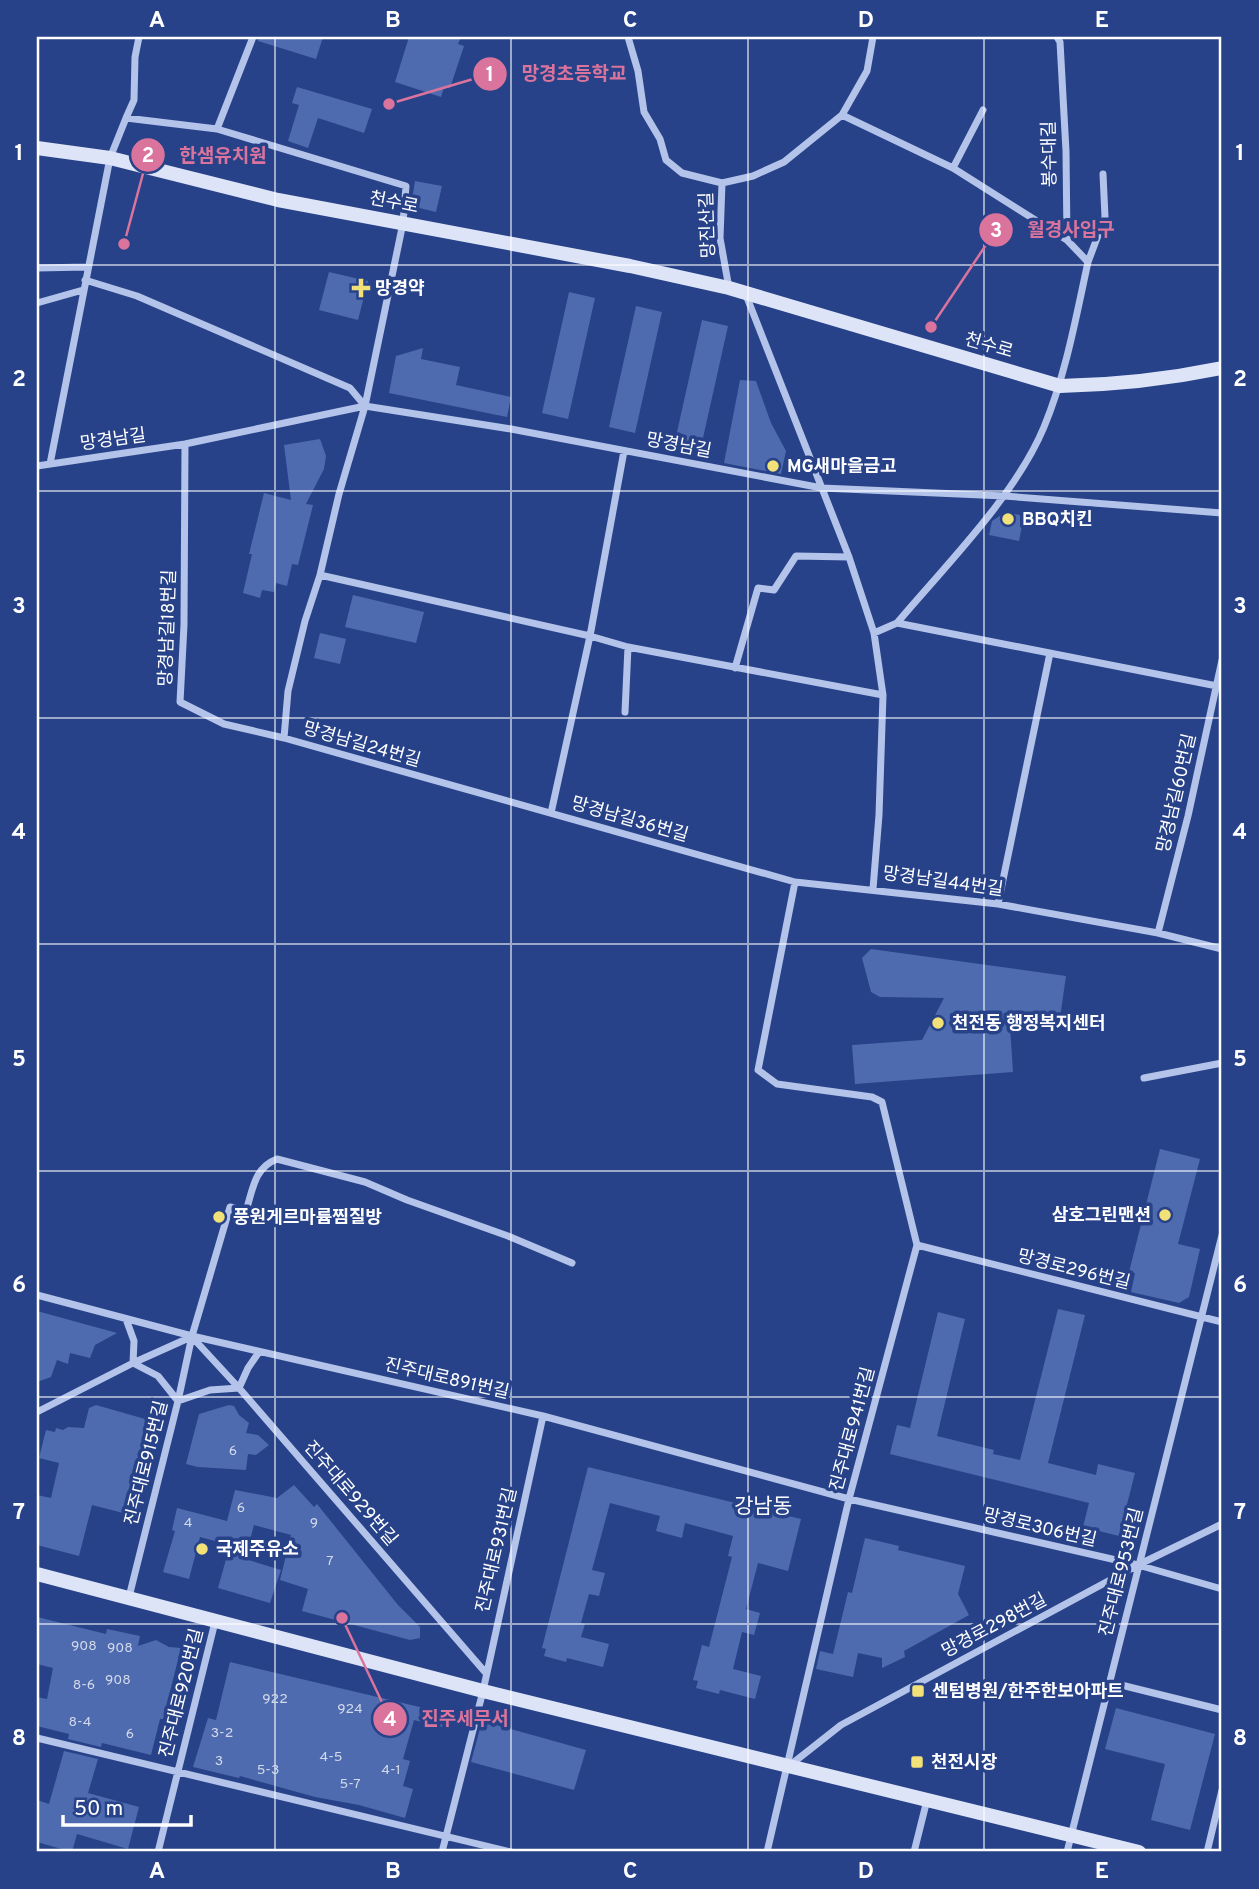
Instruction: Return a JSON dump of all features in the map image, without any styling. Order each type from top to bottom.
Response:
[{"type":"street","name":"망경남길","points":[[139,37],[135,57],[134,100],[110,158],[50,464],[185,444],[365,406],[498,427],[822,488],[1004,496],[1222,513]]},
{"type":"street","points":[[217,130],[253,37]]},
{"type":"street","name":"망진산길","points":[[628,37],[638,71],[643,112],[660,139],[667,160],[682,173],[722,183],[720,238],[729,288]]},
{"type":"street","points":[[722,183],[753,176],[784,162],[842,114],[867,71],[873,37]]},
{"type":"street","name":"봉수대길","points":[[1057,37],[1060,42],[1066,151],[1067,240]]},
{"type":"street","points":[[953,168],[983,110]]},
{"type":"street","points":[[842,114],[953,168],[1067,240],[1088,262]]},
{"type":"street","points":[[126,118],[217,130],[406,186],[403,223],[365,406]]},
{"type":"street","name":"천수로","points":[[37,148],[110,158],[278,200],[630,266],[729,288],[1060,386],[1171,379],[1222,368]]},
{"type":"street","points":[[874,633],[897,623],[1004,496],[1043,430],[1060,386],[1088,262],[1105,217],[1103,174]]},
{"type":"street","points":[[37,268],[87,267]]},
{"type":"street","points":[[85,280],[137,296],[350,388],[365,406]]},
{"type":"street","points":[[37,303],[83,290]]},
{"type":"street","points":[[746,293],[822,488]]},
{"type":"street","name":"망경남길24번길","points":[[365,406],[339,494],[320,576],[305,621],[288,691],[284,738],[551,813]]},
{"type":"street","name":"망경남길18번길","points":[[185,444],[184,625],[180,702],[223,724],[284,738]]},
{"type":"street","name":"망경남길36번길","points":[[624,451],[590,636],[551,813],[795,882],[873,889]]},
{"type":"street","points":[[37,466],[50,464]]},
{"type":"street","name":"망경남길44번길","points":[[822,488],[849,557],[874,633],[883,695],[879,815],[873,889],[998,904],[1158,933],[1222,949]]},
{"type":"street","points":[[735,668],[758,588],[774,590],[796,556],[849,557]]},
{"type":"street","points":[[320,576],[590,636],[628,647],[883,695]]},
{"type":"street","points":[[897,623],[1217,686]]},
{"type":"street","points":[[625,712],[628,647]]},
{"type":"street","points":[[998,904],[1050,653]]},
{"type":"street","name":"망경남길60번길","points":[[1158,933],[1188,816],[1222,660]]},
{"type":"street","name":"진주대로941번길","points":[[767,1852],[849,1499],[917,1245],[882,1102],[872,1097],[777,1084],[758,1070],[795,882]]},
{"type":"street","points":[[1144,1078],[1222,1063]]},
{"type":"street","name":"진주대로915번길","points":[[128,1597],[192,1336],[230,1207],[246,1211],[256,1178],[265,1164],[277,1159],[365,1182],[572,1263]]},
{"type":"street","name":"진주대로953번길","points":[[1067,1852],[1222,1235]]},
{"type":"street","name":"망경로296번길","points":[[917,1245],[1222,1322]]},
{"type":"street","name":"진주대로891번길","points":[[37,1295],[192,1336],[543,1416],[849,1499]]},
{"type":"street","points":[[126,1319],[134,1340],[133,1363]]},
{"type":"street","points":[[37,1412],[192,1336]]},
{"type":"street","name":"진주대로929번길","points":[[192,1336],[485,1672]]},
{"type":"street","points":[[133,1363],[158,1376],[178,1401],[210,1390],[239,1388],[248,1367],[259,1352]]},
{"type":"street","name":"진주대로931번길","points":[[442,1852],[483,1691],[543,1416]]},
{"type":"street","name":"망경로306번길","points":[[849,1499],[1138,1565],[1222,1589]]},
{"type":"street","name":"망경로298번길","points":[[789,1766],[841,1725],[1138,1565],[1222,1524]]},
{"type":"street","points":[[37,1574],[483,1691],[1139,1852]]},
{"type":"street","name":"진주대로920번길","points":[[158,1852],[215,1622]]},
{"type":"street","points":[[1109,1682],[1222,1710]]},
{"type":"street","name":"진주대로920번길","points":[[37,1738],[510,1852]]},
{"type":"street","points":[[1207,1852],[1222,1790]]},
{"type":"street","points":[[914,1852],[927,1800]]},
{"type":"building","points":[[259,37],[323,37],[316,59],[258,41]]},
{"type":"building","points":[[409,37],[461,37],[458,44],[464,46],[450,88],[444,87],[441,97],[395,82]]},
{"type":"building","points":[[297,87],[372,109],[364,133],[318,118],[308,148],[288,141],[299,105],[292,103]]},
{"type":"building","points":[[415,181],[442,186],[436,212],[411,206]]},
{"type":"building","points":[[329,272],[368,281],[358,320],[319,310]]},
{"type":"building","points":[[569,292],[595,298],[568,419],[542,413]]},
{"type":"building","points":[[636,306],[662,312],[635,433],[609,427]]},
{"type":"building","points":[[702,320],[728,326],[701,447],[675,441]]},
{"type":"building","points":[[423,348],[421,359],[460,367],[456,385],[511,397],[507,417],[389,393],[396,356]]},
{"type":"building","points":[[740,380],[756,381],[771,423],[786,451],[781,474],[724,463]]},
{"type":"building","points":[[320,439],[326,456],[324,469],[306,504],[313,505],[298,565],[292,564],[287,586],[276,583],[274,592],[262,590],[260,598],[243,593],[252,554],[249,554],[264,493],[291,500],[284,445]]},
{"type":"building","points":[[1006,512],[1024,516],[1019,541],[989,535],[992,521]]},
{"type":"building","points":[[353,595],[424,612],[416,643],[345,627]]},
{"type":"building","points":[[320,633],[346,639],[340,664],[314,658]]},
{"type":"building","points":[[871,949],[1066,976],[1060,1018],[1009,1011],[1013,1072],[855,1084],[852,1045],[922,1040],[944,998],[880,997],[871,992],[862,958]]},
{"type":"building","name":"삼호그린맨션","points":[[1160,1149],[1200,1159],[1178,1244],[1200,1249],[1189,1297],[1179,1303],[1131,1292],[1135,1273],[1129,1272]]},
{"type":"building","points":[[1058,1309],[1085,1315],[1048,1463],[1096,1475],[1098,1464],[1135,1473],[1119,1536],[1083,1527],[1089,1503],[890,1454],[897,1425],[910,1428],[938,1312],[965,1319],[937,1436],[994,1450],[993,1454],[1020,1460]]},
{"type":"building","points":[[37,1311],[117,1333],[95,1345],[90,1358],[70,1353],[68,1364],[57,1360],[51,1377],[37,1382]]},
{"type":"building","points":[[96,1405],[152,1421],[127,1514],[92,1505],[79,1556],[37,1545],[37,1495],[51,1498],[59,1463],[39,1458],[46,1430],[55,1432],[56,1428],[84,1428],[89,1408]]},
{"type":"building","points":[[234,1406],[239,1415],[249,1423],[246,1433],[258,1435],[269,1445],[256,1455],[248,1454],[246,1470],[186,1464],[199,1414]]},
{"type":"building","points":[[588,1467],[801,1519],[788,1571],[758,1563],[746,1609],[760,1613],[754,1635],[742,1632],[733,1669],[761,1676],[755,1699],[720,1690],[719,1694],[696,1688],[698,1681],[693,1680],[702,1645],[709,1647],[732,1557],[728,1556],[733,1536],[685,1523],[682,1538],[656,1531],[660,1516],[610,1503],[592,1570],[605,1573],[599,1596],[589,1594],[581,1623],[585,1624],[581,1637],[609,1644],[603,1667],[567,1658],[566,1662],[544,1656],[546,1649],[542,1648]]},
{"type":"building","points":[[294,1485],[314,1507],[317,1504],[398,1605],[420,1627],[420,1638],[410,1640],[302,1611],[308,1589],[280,1580],[291,1535],[254,1525],[245,1559],[281,1570],[270,1603],[218,1588],[230,1545],[200,1537],[189,1579],[163,1572],[175,1531],[172,1530],[177,1508],[227,1521],[235,1490],[277,1498]]},
{"type":"building","points":[[865,1538],[899,1546],[898,1550],[965,1566],[958,1594],[969,1615],[904,1651],[905,1657],[882,1668],[882,1658],[858,1653],[853,1677],[816,1669],[820,1651],[833,1654]]},
{"type":"building","points":[[37,1617],[106,1634],[107,1629],[140,1636],[138,1646],[156,1640],[169,1647],[181,1648],[151,1755],[102,1743],[101,1747],[68,1739],[69,1734],[37,1726],[37,1697],[47,1699],[53,1668],[37,1664]]},
{"type":"building","points":[[230,1662],[445,1713],[442,1727],[414,1720],[403,1759],[410,1761],[403,1786],[413,1789],[405,1818],[240,1776],[239,1778],[193,1767],[208,1718],[216,1720]]},
{"type":"building","points":[[1116,1708],[1215,1734],[1190,1830],[1151,1820],[1165,1764],[1105,1749]]},
{"type":"building","points":[[482,1721],[586,1750],[574,1790],[471,1762]]},
{"type":"building","points":[[64,1751],[98,1759],[88,1793],[139,1807],[128,1849],[77,1834],[72,1852],[37,1842],[37,1800],[49,1804]]},
{"type":"place","name":"망경초등학교","points":[[389,104]]},
{"type":"place","name":"한샘유치원","points":[[124,244]]},
{"type":"place","name":"망경약","points":[[361,288]]},
{"type":"place","name":"월경사입구","points":[[931,327]]},
{"type":"place","name":"MG새마을금고","points":[[773,466]]},
{"type":"place","name":"BBQ치킨","points":[[1008,519]]},
{"type":"place","name":"천전동 행정복지센터","points":[[938,1023]]},
{"type":"place","name":"삼호그린맨션","points":[[1165,1215]]},
{"type":"place","name":"풍원게르마륨찜질방","points":[[219,1217]]},
{"type":"place","name":"국제주유소","points":[[202,1549]]},
{"type":"place","name":"진주세무서","points":[[342,1618]]},
{"type":"place","name":"센텀병원/한주한보아파트","points":[[918,1691]]},
{"type":"place","name":"천전시장","points":[[917,1762]]},
{"type":"district","name":"강남동","points":[[763,1506]]}]
